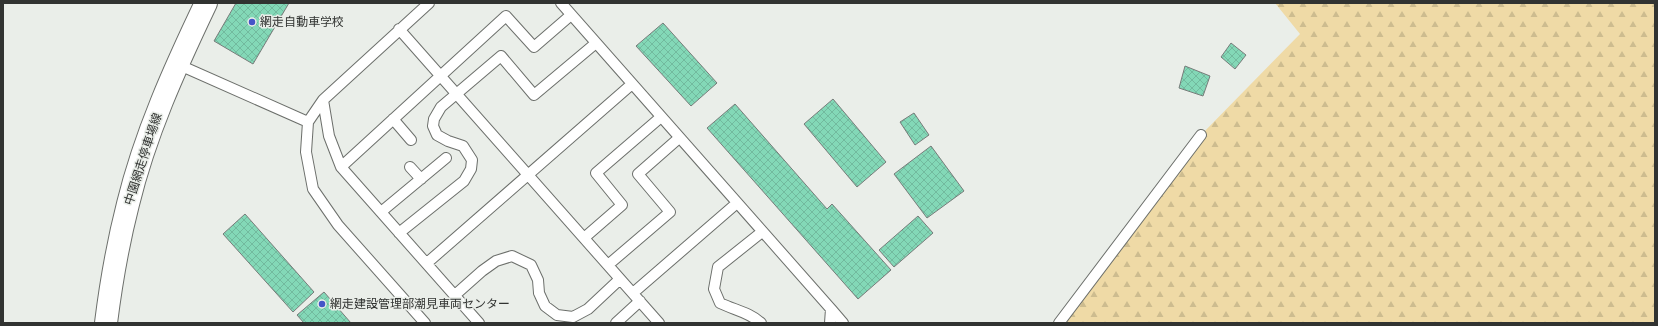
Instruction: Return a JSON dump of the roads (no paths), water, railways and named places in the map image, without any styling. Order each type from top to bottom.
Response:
[{"type":"main road","name":"中園網走停車場線","points":[[106,323],[117,251],[128,202],[148,138],[177,64],[206,3]]},
{"type":"lane","points":[[425,323],[338,225],[313,189],[306,152],[308,122],[323,100],[429,3]]},
{"type":"lane","points":[[561,3],[843,323]]},
{"type":"lane","points":[[341,167],[506,16],[534,47],[571,15]]},
{"type":"lane","points":[[399,29],[659,323]]},
{"type":"lane","points":[[400,232],[464,181],[471,169],[472,160],[463,146],[448,142],[436,135],[433,126],[434,119],[441,107],[501,56],[534,95],[596,43]]},
{"type":"lane","points":[[177,64],[308,122]]},
{"type":"lane","points":[[427,263],[632,84]]},
{"type":"lane","points":[[323,100],[329,136],[341,167],[479,323]]},
{"type":"lane","points":[[584,238],[622,205],[596,173],[661,117]]},
{"type":"lane","points":[[393,119],[411,140]]},
{"type":"lane","points":[[1059,323],[1201,135]]},
{"type":"lane","points":[[608,265],[670,212],[638,174],[679,138]]},
{"type":"lane","points":[[381,212],[446,158]]},
{"type":"lane","points":[[410,167],[421,179]]},
{"type":"lane","points":[[633,293],[736,203]]},
{"type":"lane","points":[[761,323],[752,315],[735,310],[720,303],[714,289],[718,267],[762,232]]},
{"type":"lane","points":[[455,295],[482,271],[496,261],[512,256],[532,265],[545,306],[557,315],[573,317],[588,309],[620,279]]},
{"type":"lane","points":[[616,323],[640,301]]},
{"type":"lane","points":[[830,323],[831,308]]},
{"type":"place","name":"網走自動車学校","points":[[252,22]]},
{"type":"place","name":"網走建設管理部潮見車両センター","points":[[322,304]]}]
